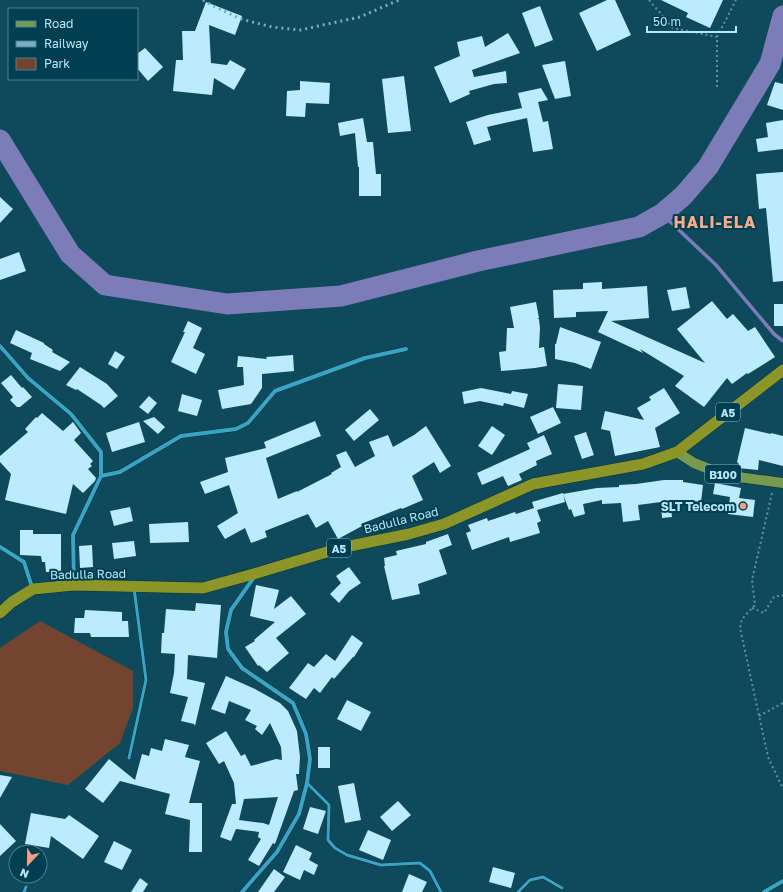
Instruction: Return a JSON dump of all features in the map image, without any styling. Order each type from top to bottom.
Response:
[{"type":"highway","name":"Badulla Road","points":[[0,613],[12,602],[33,589],[74,585],[203,588],[340,548],[409,534],[444,524],[532,484],[643,464],[676,452],[782,371]]},
{"type":"main road","name":"B100","points":[[676,452],[694,463],[724,475],[779,482]]},
{"type":"street","points":[[0,346],[28,378],[71,414],[101,452],[101,476],[73,535],[74,585]]},
{"type":"street","points":[[101,476],[120,472],[181,436],[236,429],[248,423],[275,391],[366,358],[406,349]]},
{"type":"street","points":[[0,547],[24,562],[33,589]]},
{"type":"street","points":[[242,892],[277,852],[299,814],[308,783],[310,759],[306,734],[293,703],[242,668],[228,649],[226,632],[231,610],[257,573]]},
{"type":"street","points":[[764,892],[783,881]]},
{"type":"lane","points":[[129,758],[146,680],[134,586]]},
{"type":"lane","points":[[308,783],[330,805],[328,840],[335,848],[347,855],[381,865],[420,863],[430,871],[440,892]]},
{"type":"lane","points":[[518,892],[530,880],[543,877],[562,888]]},
{"type":"lane","points":[[24,892],[26,887]]},
{"type":"path","points":[[649,0],[673,28],[717,37]]},
{"type":"path","points":[[717,87],[717,37],[736,0]]},
{"type":"path","points":[[779,482],[752,580],[755,605],[742,619],[740,628],[768,757],[783,789]]},
{"type":"path","points":[[752,608],[764,613],[774,597],[783,595]]},
{"type":"path","points":[[759,716],[783,703]]},
{"type":"green space","points":[[40,621],[133,671],[133,708],[120,743],[68,785],[0,771],[0,648]]},
{"type":"building","points":[[607,0],[615,0],[631,35],[597,51],[579,13]]},
{"type":"building","points":[[661,0],[723,0],[710,28],[686,17],[688,13]]},
{"type":"building","points":[[206,2],[242,16],[235,35],[209,25],[211,63],[227,65],[230,60],[246,69],[234,90],[214,78],[212,95],[173,91],[176,60],[183,60],[182,31],[195,31]]},
{"type":"building","points":[[540,6],[553,40],[535,47],[522,13]]},
{"type":"building","points":[[508,33],[520,53],[472,70],[474,77],[506,71],[507,83],[494,84],[469,91],[470,94],[450,103],[434,67],[460,56],[457,42],[482,36],[485,47]]},
{"type":"building","points":[[145,48],[163,67],[148,81],[138,69],[138,53]]},
{"type":"building","points":[[565,61],[571,96],[555,99],[542,65]]},
{"type":"building","points":[[404,76],[411,131],[388,133],[382,79]]},
{"type":"building","points":[[300,81],[330,83],[329,104],[306,103],[305,117],[286,116],[287,91],[300,90]]},
{"type":"building","points":[[775,82],[783,84],[783,110],[767,105]]},
{"type":"building","points":[[541,88],[548,100],[538,102],[543,122],[548,121],[553,149],[533,152],[527,118],[487,127],[491,140],[474,145],[466,122],[488,115],[522,108],[518,93]]},
{"type":"building","points":[[363,118],[367,142],[373,142],[376,174],[381,174],[381,196],[359,196],[359,167],[355,133],[340,136],[338,123]]},
{"type":"building","points":[[783,120],[783,149],[758,152],[756,139],[768,137],[766,123]]},
{"type":"building","points":[[783,172],[783,281],[773,282],[766,208],[759,209],[756,174]]},
{"type":"building","points":[[0,197],[13,209],[0,223]]},
{"type":"building","points":[[19,252],[26,271],[0,280],[0,259]]},
{"type":"building","points":[[602,282],[602,289],[647,286],[649,318],[611,321],[705,363],[677,329],[712,301],[727,319],[733,314],[748,331],[755,327],[775,357],[748,374],[747,373],[732,384],[727,378],[704,407],[675,386],[684,376],[640,349],[643,353],[598,332],[608,311],[576,312],[576,317],[554,318],[553,290],[583,289],[583,283]]},
{"type":"building","points":[[686,287],[690,308],[672,311],[667,290]]},
{"type":"building","points":[[536,302],[539,318],[537,318],[539,319],[540,328],[539,348],[544,347],[547,366],[501,371],[499,352],[506,351],[507,328],[514,328],[510,307]]},
{"type":"building","points":[[774,304],[783,304],[783,326],[774,326]]},
{"type":"building","points":[[188,321],[202,328],[193,348],[205,354],[196,374],[171,362],[185,332],[183,332]]},
{"type":"building","points":[[560,327],[601,342],[591,369],[575,363],[555,359],[555,344]]},
{"type":"building","points":[[16,330],[44,343],[53,350],[52,352],[70,362],[60,371],[30,359],[32,353],[10,343]]},
{"type":"building","points":[[115,351],[125,357],[117,369],[108,364]]},
{"type":"building","points":[[293,355],[294,371],[262,374],[262,388],[251,404],[222,409],[218,390],[244,385],[243,367],[237,367],[238,356],[267,359],[266,357]]},
{"type":"building","points":[[80,367],[107,384],[118,396],[104,408],[77,389],[76,390],[66,385]]},
{"type":"building","points":[[11,375],[32,397],[20,407],[17,407],[10,400],[13,397],[1,383]]},
{"type":"building","points":[[558,384],[583,386],[581,410],[556,408]]},
{"type":"building","points":[[481,388],[511,394],[512,391],[528,394],[524,408],[504,403],[503,406],[480,401],[464,404],[462,392]]},
{"type":"building","points":[[664,388],[680,413],[655,428],[660,447],[615,456],[610,431],[601,429],[605,411],[644,420],[637,408],[651,400],[649,397]]},
{"type":"building","points":[[182,394],[202,400],[197,416],[178,411]]},
{"type":"building","points":[[149,396],[157,403],[148,414],[139,407]]},
{"type":"building","points":[[553,407],[561,423],[538,434],[530,417]]},
{"type":"building","points":[[370,409],[379,420],[354,441],[345,430]]},
{"type":"building","points":[[42,413],[63,431],[73,422],[81,433],[74,440],[93,461],[90,464],[92,466],[88,469],[96,478],[95,481],[83,493],[73,484],[66,514],[5,500],[11,474],[0,462],[0,456],[28,432],[25,429]]},
{"type":"building","points":[[154,417],[165,427],[158,434],[143,421]]},
{"type":"building","points":[[315,421],[321,436],[266,458],[278,499],[297,492],[332,474],[331,473],[341,467],[336,455],[346,451],[355,467],[375,456],[369,442],[388,435],[393,447],[426,426],[451,466],[440,473],[434,462],[412,476],[423,500],[361,524],[362,526],[338,539],[328,521],[316,528],[308,514],[265,531],[267,537],[251,543],[245,528],[225,539],[217,526],[238,513],[229,485],[205,494],[200,482],[228,472],[225,458],[266,448],[264,442]]},
{"type":"building","points":[[139,422],[145,442],[112,452],[106,433]]},
{"type":"building","points":[[492,426],[505,435],[492,455],[478,446]]},
{"type":"building","points":[[745,428],[783,436],[783,466],[759,460],[758,470],[738,468],[739,464],[737,462]]},
{"type":"building","points":[[586,432],[594,455],[582,459],[574,436]]},
{"type":"building","points":[[544,435],[552,454],[536,461],[537,465],[519,474],[522,480],[508,486],[503,476],[482,485],[477,473],[530,449],[527,443]]},
{"type":"building","points":[[664,480],[683,480],[683,482],[703,485],[701,502],[670,500],[672,517],[662,518],[661,502],[638,505],[640,520],[623,522],[621,503],[602,504],[602,500],[583,504],[585,514],[574,517],[571,509],[569,510],[563,494],[597,488],[619,487],[619,485]]},
{"type":"building","points":[[715,483],[741,488],[739,498],[755,500],[753,517],[728,514],[730,497],[713,494]]},
{"type":"building","points":[[563,493],[565,502],[537,510],[541,521],[537,523],[540,533],[510,542],[509,537],[472,550],[466,533],[471,531],[468,525],[487,518],[488,521],[515,512],[516,514],[534,508],[532,502]]},
{"type":"building","points":[[130,507],[133,521],[114,526],[110,511]]},
{"type":"building","points":[[188,522],[189,542],[150,543],[149,524]]},
{"type":"building","points":[[20,530],[33,530],[33,534],[61,534],[61,572],[46,572],[45,562],[42,562],[41,556],[20,555]]},
{"type":"building","points":[[448,534],[452,545],[439,550],[447,574],[418,584],[420,594],[392,600],[384,566],[384,558],[397,555],[396,551],[426,544],[426,542]]},
{"type":"building","points":[[134,541],[136,556],[114,559],[112,543]]},
{"type":"building","points":[[92,545],[93,567],[80,568],[79,546]]},
{"type":"building","points":[[349,567],[361,583],[349,591],[339,603],[330,594],[341,583],[336,576]]},
{"type":"building","points":[[256,585],[279,590],[274,609],[291,596],[306,614],[276,638],[289,653],[267,672],[259,665],[258,666],[245,647],[255,641],[254,640],[275,622],[250,616]]},
{"type":"building","points":[[196,603],[221,605],[217,658],[188,655],[187,679],[205,683],[195,726],[194,724],[181,721],[188,697],[170,693],[174,673],[175,654],[161,653],[162,633],[164,633],[166,609],[195,611]]},
{"type":"building","points":[[85,610],[122,612],[122,621],[128,621],[129,637],[91,637],[90,633],[74,633],[75,618],[84,618]]},
{"type":"building","points":[[352,635],[363,643],[354,657],[334,679],[332,677],[320,693],[314,688],[306,699],[289,688],[308,663],[314,667],[326,654],[335,661]]},
{"type":"building","points":[[226,676],[255,689],[280,703],[288,711],[297,731],[300,757],[299,774],[296,774],[298,790],[294,791],[275,844],[273,843],[259,866],[248,860],[261,839],[258,837],[259,832],[236,829],[231,841],[220,837],[232,804],[236,804],[234,783],[224,761],[219,764],[206,743],[226,731],[241,756],[245,754],[251,766],[276,759],[282,760],[281,747],[270,723],[262,735],[255,729],[257,726],[245,720],[251,710],[229,701],[225,714],[211,709]],"holes":[[[278,797],[269,825],[239,820],[244,799]]]},
{"type":"building","points":[[347,700],[371,712],[361,731],[337,719]]},
{"type":"building","points":[[165,739],[189,745],[185,757],[200,761],[189,803],[202,803],[202,852],[189,852],[190,820],[165,814],[170,794],[120,781],[103,803],[85,789],[109,759],[135,780],[142,754],[149,756],[151,748],[162,751]]},
{"type":"building","points":[[318,747],[330,747],[330,768],[318,768]]},
{"type":"building","points":[[0,775],[12,777],[0,798]]},
{"type":"building","points":[[354,783],[361,820],[345,823],[338,786]]},
{"type":"building","points":[[398,801],[411,815],[392,831],[380,817]]},
{"type":"building","points":[[310,807],[326,811],[318,834],[303,829]]},
{"type":"building","points":[[31,813],[65,819],[69,815],[99,836],[83,859],[51,836],[49,848],[48,844],[25,844]]},
{"type":"building","points":[[0,824],[16,841],[13,844],[8,844],[8,848],[0,856]]},
{"type":"building","points":[[368,830],[391,840],[383,860],[359,850]]},
{"type":"building","points":[[114,841],[132,850],[122,870],[104,862]]},
{"type":"building","points":[[296,845],[312,853],[309,860],[318,865],[314,875],[304,870],[300,880],[283,872]]},
{"type":"building","points":[[493,867],[515,873],[511,888],[489,882]]},
{"type":"building","points":[[274,869],[285,877],[274,892],[258,892]]},
{"type":"building","points":[[409,874],[427,882],[422,892],[402,892]]},
{"type":"building","points":[[140,878],[148,884],[143,892],[131,892]]},
{"type":"waterway","points":[[0,140],[70,254],[105,285],[227,304],[341,296],[478,261],[639,227],[662,214],[683,196],[708,167],[770,64],[783,16]]},
{"type":"waterway","points":[[662,214],[716,265],[774,334],[783,341]]},
{"type":"railway","points":[[203,0],[241,19],[272,27],[300,30],[360,17],[399,0]]},
{"type":"place","name":"SLT Telecom","points":[[743,506]]},
{"type":"district","name":"HALI-ELA","points":[[715,222]]}]
